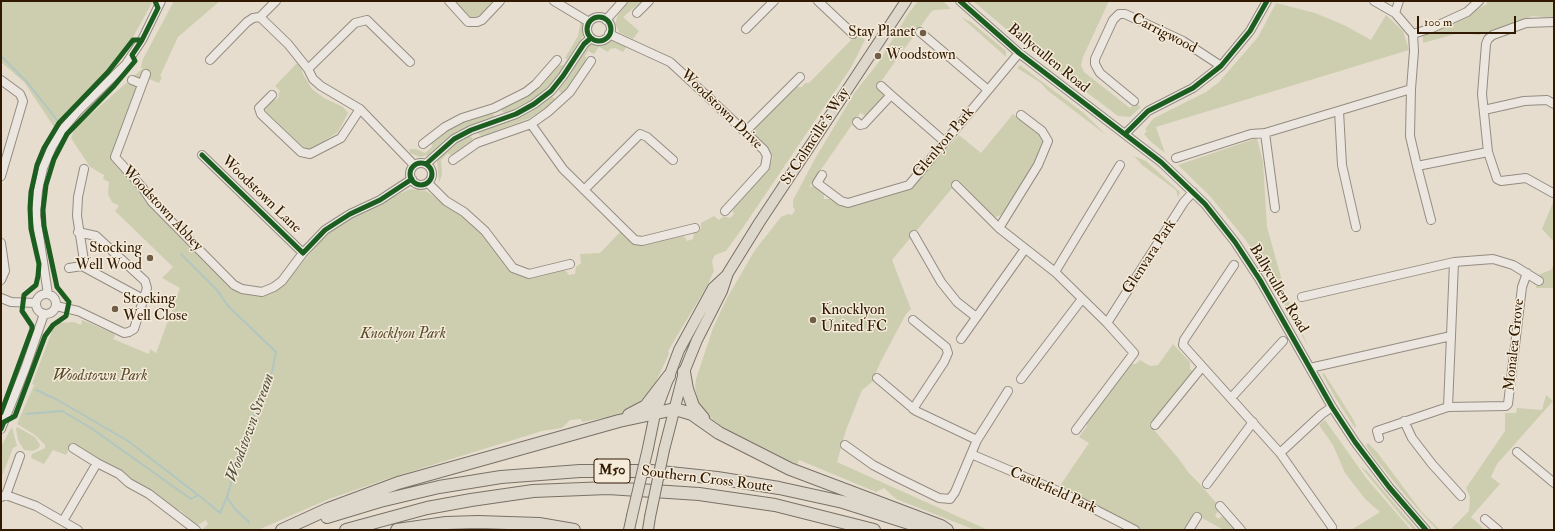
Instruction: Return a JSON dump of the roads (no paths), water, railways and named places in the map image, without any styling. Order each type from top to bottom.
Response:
[{"type":"highway","points":[[684,372],[687,389],[693,406],[708,424]]},
{"type":"highway","points":[[619,421],[646,406],[669,376]]},
{"type":"highway","points":[[282,530],[328,508],[398,483],[619,421],[675,409],[692,414],[719,433],[790,468],[934,523],[947,530]]},
{"type":"highway","name":"Southern Cross Route","points":[[292,530],[324,518],[380,501],[439,487],[501,477],[580,471],[651,471],[717,478],[779,488],[843,502],[931,530]]},
{"type":"highway","name":"Southern Cross Route","points":[[346,530],[427,508],[471,500],[533,491],[608,488],[699,494],[775,505],[874,530]]},
{"type":"highway","points":[[397,530],[446,522],[478,522],[532,523],[574,530]]},
{"type":"main road","name":"St Colmcille's Way","points":[[648,530],[664,450],[684,372],[722,291],[728,274],[759,223],[906,1]]},
{"type":"main road","name":"St Colmcille's Way","points":[[629,530],[655,414],[679,350],[713,288],[728,274]]},
{"type":"street","points":[[48,294],[36,216],[38,190],[43,168],[52,147],[63,129],[77,112],[126,64],[142,40],[161,1]]},
{"type":"street","points":[[210,60],[246,22],[253,18],[260,17],[276,1]]},
{"type":"street","points":[[449,1],[468,22],[477,22],[482,20],[500,1]]},
{"type":"street","points":[[554,1],[589,22]]},
{"type":"street","points":[[606,20],[623,1]]},
{"type":"street","points":[[637,12],[649,1]]},
{"type":"street","points":[[746,29],[774,1]]},
{"type":"street","points":[[818,1],[853,34]]},
{"type":"street","name":"Ballycullen Road","points":[[960,1],[1019,53],[1164,164],[1216,217],[1247,259],[1332,407],[1372,467],[1426,530]]},
{"type":"street","points":[[1125,134],[1148,111],[1193,88],[1221,66],[1250,31],[1267,1]]},
{"type":"street","points":[[1374,1],[1395,13],[1413,34],[1414,51],[1411,89],[1410,136],[1431,220]]},
{"type":"street","points":[[1395,13],[1399,1]]},
{"type":"street","points":[[1413,34],[1432,28],[1468,12],[1479,1]]},
{"type":"street","name":"Carrigwood","points":[[1134,101],[1100,73],[1095,64],[1096,58],[1113,20],[1119,14],[1126,14],[1183,41],[1221,66]]},
{"type":"street","points":[[260,17],[288,44],[308,69],[313,79],[321,86],[360,109],[414,165]]},
{"type":"street","points":[[595,18],[606,20],[610,26],[609,34],[601,40],[591,38],[587,29],[589,22],[595,18]]},
{"type":"street","points":[[308,69],[355,23],[367,20],[410,62]]},
{"type":"street","points":[[1553,193],[1526,178],[1501,181],[1497,179],[1488,152],[1482,94],[1486,44],[1488,39],[1493,35],[1526,23],[1554,22]]},
{"type":"street","points":[[920,32],[988,90]]},
{"type":"street","name":"Woodstown Drive","points":[[609,34],[670,62],[764,150],[767,161],[762,171],[725,211]]},
{"type":"street","points":[[426,164],[454,139],[471,130],[500,121],[534,104],[551,91],[564,76],[584,44],[591,38]]},
{"type":"street","name":"Glenlyon Park","points":[[822,175],[817,183],[831,194],[848,203],[858,202],[909,185],[1019,53]]},
{"type":"street","points":[[424,144],[445,127],[456,121],[511,101],[536,84],[557,60]]},
{"type":"street","points":[[453,160],[477,143],[531,124],[562,101],[591,61]]},
{"type":"street","name":"Woodstown Abbey","points":[[146,74],[115,156],[142,187],[152,202],[234,285],[251,292],[262,292],[274,287],[282,281],[303,253]]},
{"type":"street","points":[[745,132],[800,77]]},
{"type":"street","points":[[1,80],[20,94],[23,101],[4,149],[1,176]]},
{"type":"street","points":[[132,80],[142,84]]},
{"type":"street","points":[[881,86],[944,142]]},
{"type":"street","points":[[1176,158],[1251,134],[1265,133],[1411,89]]},
{"type":"street","points":[[551,91],[562,101]]},
{"type":"street","points":[[272,95],[259,108],[261,114],[301,152],[310,154],[341,138],[360,109]]},
{"type":"street","points":[[857,122],[860,125],[864,124],[891,95]]},
{"type":"street","points":[[1484,110],[1524,101],[1547,100],[1554,104]]},
{"type":"street","points":[[494,108],[500,121]]},
{"type":"street","points":[[1339,111],[1342,165],[1356,228]]},
{"type":"street","points":[[999,228],[1038,165],[1048,141],[1042,130],[1021,115]]},
{"type":"street","points":[[531,124],[563,169],[634,240],[642,241],[691,229]]},
{"type":"street","points":[[471,130],[477,143]]},
{"type":"street","points":[[1265,133],[1275,208]]},
{"type":"street","points":[[584,190],[640,134],[646,137],[673,160]]},
{"type":"street","points":[[1417,166],[1488,152]]},
{"type":"street","name":"Woodstown Lane","points":[[202,155],[303,253]]},
{"type":"street","points":[[420,163],[426,164],[432,173],[428,183],[421,185],[412,179],[411,170],[414,165],[420,163]]},
{"type":"street","points":[[1056,272],[1120,165]]},
{"type":"street","points":[[84,169],[78,197],[78,232],[85,267]]},
{"type":"street","points":[[303,253],[325,230],[350,214],[380,200],[412,179]]},
{"type":"street","points":[[428,183],[446,201],[464,212],[485,231],[513,268],[529,274],[570,264]]},
{"type":"street","points":[[956,185],[999,228],[1056,272],[1107,323],[1134,353],[1076,430]]},
{"type":"street","name":"Glenvara Park","points":[[1107,323],[1184,202],[1193,192]]},
{"type":"street","points":[[56,306],[83,313],[124,333],[134,329],[147,288],[145,281],[96,236],[78,232]]},
{"type":"street","points":[[914,235],[929,263],[953,297],[976,317]]},
{"type":"street","points":[[1,243],[5,261],[5,271],[1,280]]},
{"type":"street","points":[[961,339],[1025,249]]},
{"type":"street","name":"Monalea Grove","points":[[1302,297],[1454,262],[1493,259],[1513,264],[1540,281]]},
{"type":"street","points":[[1448,407],[1454,262]]},
{"type":"street","points":[[1234,265],[1184,340],[1183,345],[1280,454],[1332,527]]},
{"type":"street","points":[[69,268],[85,267],[143,299]]},
{"type":"street","name":"Monalea Grove","points":[[1379,438],[1376,431],[1448,407],[1506,406],[1508,404],[1522,288],[1527,273]]},
{"type":"street","points":[[36,303],[40,296],[48,294],[54,297],[56,306],[53,311],[44,314]]},
{"type":"street","points":[[1,298],[12,302],[36,303]]},
{"type":"street","points":[[1021,379],[1082,299]]},
{"type":"street","points":[[36,303],[39,311],[44,314]]},
{"type":"street","points":[[1,429],[23,376],[44,314]]},
{"type":"street","points":[[913,409],[944,362],[948,353],[946,347],[914,320]]},
{"type":"street","points":[[1310,368],[1451,336]]},
{"type":"street","points":[[1231,398],[1283,340]]},
{"type":"street","points":[[1155,425],[1202,367]]},
{"type":"street","points":[[877,378],[913,409],[977,440]]},
{"type":"street","points":[[845,445],[880,469],[939,498],[950,498],[955,492],[977,440],[1008,391]]},
{"type":"street","points":[[1280,454],[1322,414],[1332,407]]},
{"type":"street","points":[[1404,421],[1416,443],[1432,464],[1461,496]]},
{"type":"street","points":[[1207,484],[1253,422]]},
{"type":"street","points":[[73,448],[120,474],[129,483],[149,494],[196,530]]},
{"type":"street","points":[[1517,452],[1554,483]]},
{"type":"street","name":"Castlefield Park","points":[[971,454],[1065,494],[1135,530]]},
{"type":"street","points":[[20,456],[4,496],[36,506],[78,530]]},
{"type":"street","points":[[63,521],[98,463]]},
{"type":"street","points":[[1220,506],[1241,530]]},
{"type":"street","points":[[1190,530],[1197,516]]},
{"type":"street","points":[[1485,519],[1498,530]]},
{"type":"waterway","points":[[1,56],[27,82],[57,120]]},
{"type":"waterway","name":"Woodstown Stream","points":[[181,254],[217,290],[228,306],[276,352],[269,386],[247,430],[227,497],[235,509],[249,522]]},
{"type":"waterway","points":[[36,390],[56,399],[128,441],[206,501]]},
{"type":"waterway","points":[[26,414],[62,411],[91,428],[191,499],[198,495]]},
{"type":"waterway","name":"Woodstown Stream","points":[[208,503],[220,513],[227,497]]},
{"type":"place","name":"Stay Planet","points":[[923,33]]},
{"type":"place","name":"Woodstown","points":[[878,56]]},
{"type":"place","name":"Stocking Well Wood","points":[[150,258]]},
{"type":"place","name":"Stocking Well Close","points":[[115,309]]},
{"type":"place","name":"Knocklyon United FC","points":[[813,320]]},
{"type":"park label","name":"Knocklyon Park","points":[[403,335]]},
{"type":"park label","name":"Woodstown Park","points":[[100,377]]}]
